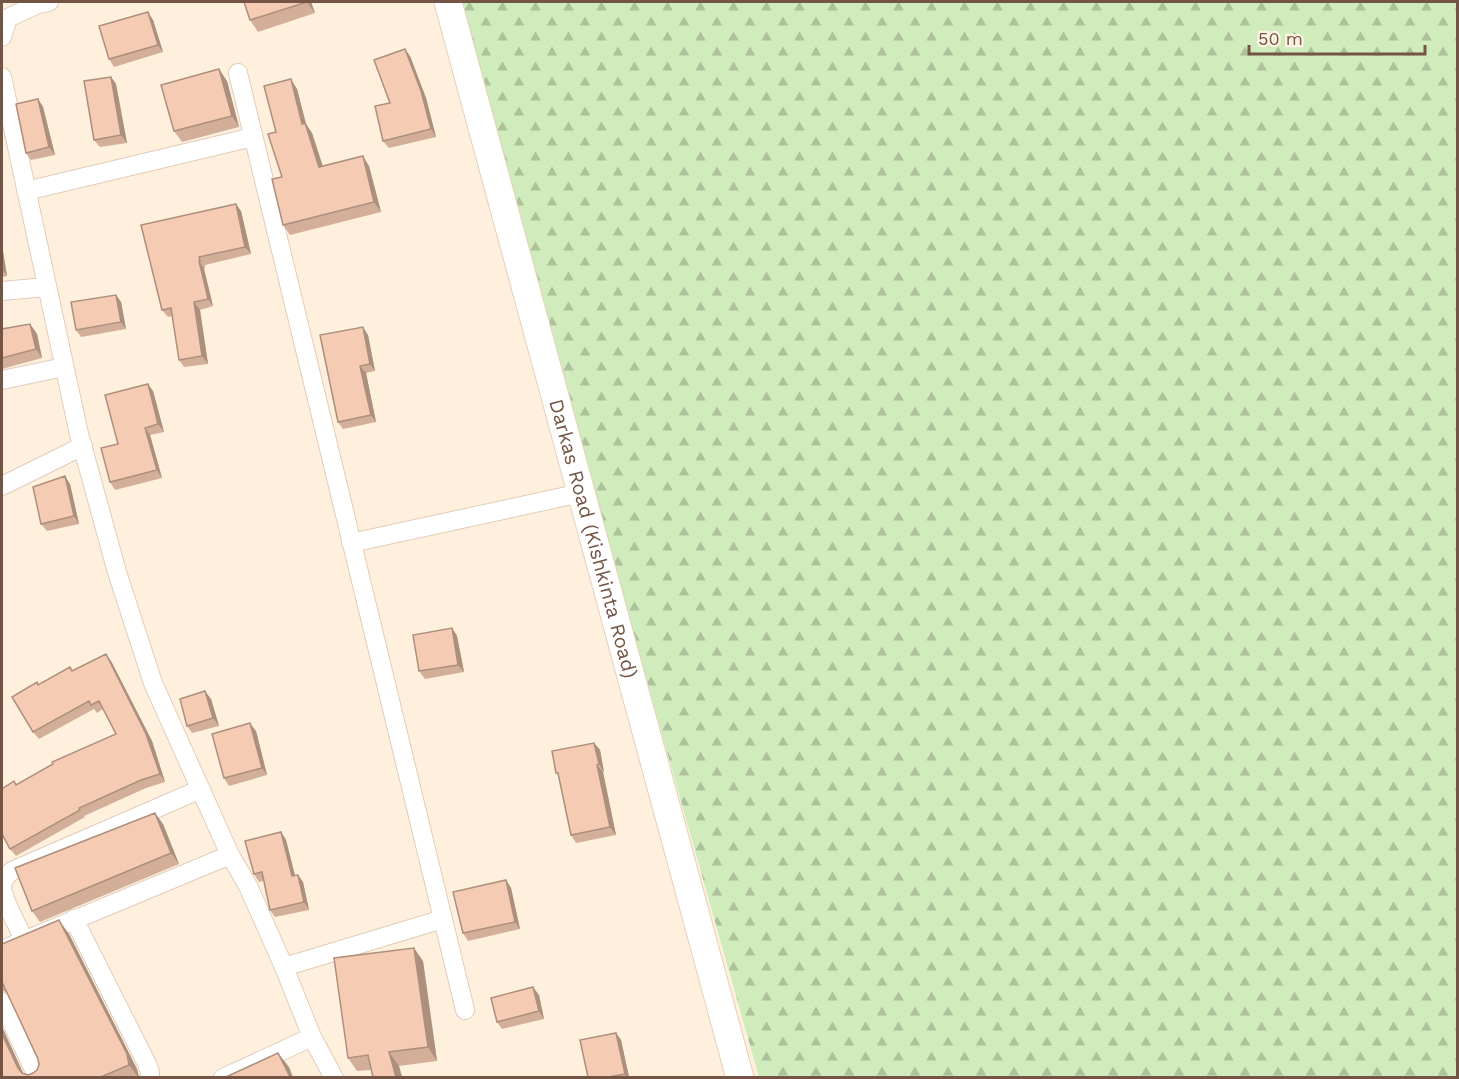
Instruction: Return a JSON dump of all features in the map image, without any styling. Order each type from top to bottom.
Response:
[{"type":"main road","name":"Darkas Road (Kishkinta Road)","points":[[448,2],[740,1077]]},
{"type":"street","points":[[2,37],[5,16],[49,2]]},
{"type":"street","points":[[238,74],[465,1010]]},
{"type":"street","points":[[2,77],[82,446],[117,573],[153,683],[230,855],[248,886],[285,967],[312,1037],[334,1077]]},
{"type":"street","points":[[26,191],[253,137]]},
{"type":"street","points":[[2,291],[46,287]]},
{"type":"street","points":[[2,380],[64,367]]},
{"type":"street","points":[[2,486],[82,446]]},
{"type":"street","points":[[351,543],[581,493]]},
{"type":"street","points":[[24,940],[5,898],[2,886],[5,876],[201,789]]},
{"type":"street","points":[[2,950],[230,855]]},
{"type":"street","points":[[74,919],[147,1064],[150,1077]]},
{"type":"street","points":[[285,967],[443,919]]},
{"type":"street","points":[[2,1002],[38,1077]]},
{"type":"street","points":[[223,1077],[312,1037]]},
{"type":"green space","points":[[455,2],[1457,2],[1457,1077],[759,1077]]},
{"type":"building","points":[[244,2],[307,2],[250,20]]},
{"type":"building","points":[[148,12],[158,45],[109,59],[99,26]]},
{"type":"building","points":[[405,49],[421,91],[431,129],[383,141],[375,106],[390,103],[374,60]]},
{"type":"building","points":[[219,69],[232,116],[174,131],[161,85]]},
{"type":"building","points":[[111,77],[121,135],[94,140],[84,81]]},
{"type":"building","points":[[291,79],[302,124],[305,123],[319,167],[363,156],[374,202],[283,225],[272,179],[282,177],[268,134],[276,132],[264,86]]},
{"type":"building","points":[[38,99],[49,147],[26,153],[16,104]]},
{"type":"building","points":[[236,204],[245,247],[199,257],[208,299],[194,302],[202,356],[179,360],[171,308],[162,310],[141,225]]},
{"type":"building","points":[[116,295],[121,322],[76,330],[71,302]]},
{"type":"building","points":[[30,324],[36,349],[2,358],[2,329]]},
{"type":"building","points":[[363,327],[370,364],[360,366],[371,415],[338,422],[320,335]]},
{"type":"building","points":[[148,384],[158,424],[145,428],[157,470],[110,482],[101,448],[118,444],[105,395]]},
{"type":"building","points":[[65,476],[74,516],[41,524],[33,487]]},
{"type":"building","points":[[452,628],[458,665],[419,671],[413,635]]},
{"type":"building","points":[[106,654],[146,734],[160,774],[141,780],[79,808],[80,810],[10,849],[2,834],[2,789],[14,781],[16,785],[53,764],[52,762],[116,734],[99,701],[91,705],[89,701],[33,732],[12,697],[37,682],[38,685],[70,667],[72,671]]},
{"type":"building","points":[[205,691],[213,718],[187,726],[180,699]]},
{"type":"building","points":[[250,723],[262,768],[224,778],[212,734]]},
{"type":"building","points":[[594,743],[610,827],[571,835],[552,751]]},
{"type":"building","points":[[155,813],[171,853],[32,911],[15,868]]},
{"type":"building","points":[[281,832],[292,876],[298,875],[304,902],[270,910],[262,872],[254,874],[245,841]]},
{"type":"building","points":[[506,880],[515,922],[463,933],[453,892]]},
{"type":"building","points":[[59,920],[127,1054],[129,1065],[101,1077],[2,1077],[2,1034],[22,1073],[28,1075],[33,1073],[39,1065],[2,982],[2,944]]},
{"type":"building","points":[[414,948],[428,1047],[389,1052],[396,1077],[373,1077],[368,1055],[348,1058],[334,958]]},
{"type":"building","points":[[533,987],[539,1011],[497,1022],[491,998]]},
{"type":"building","points":[[616,1033],[625,1074],[588,1077],[580,1040]]},
{"type":"building","points":[[278,1053],[290,1077],[226,1077]]}]
